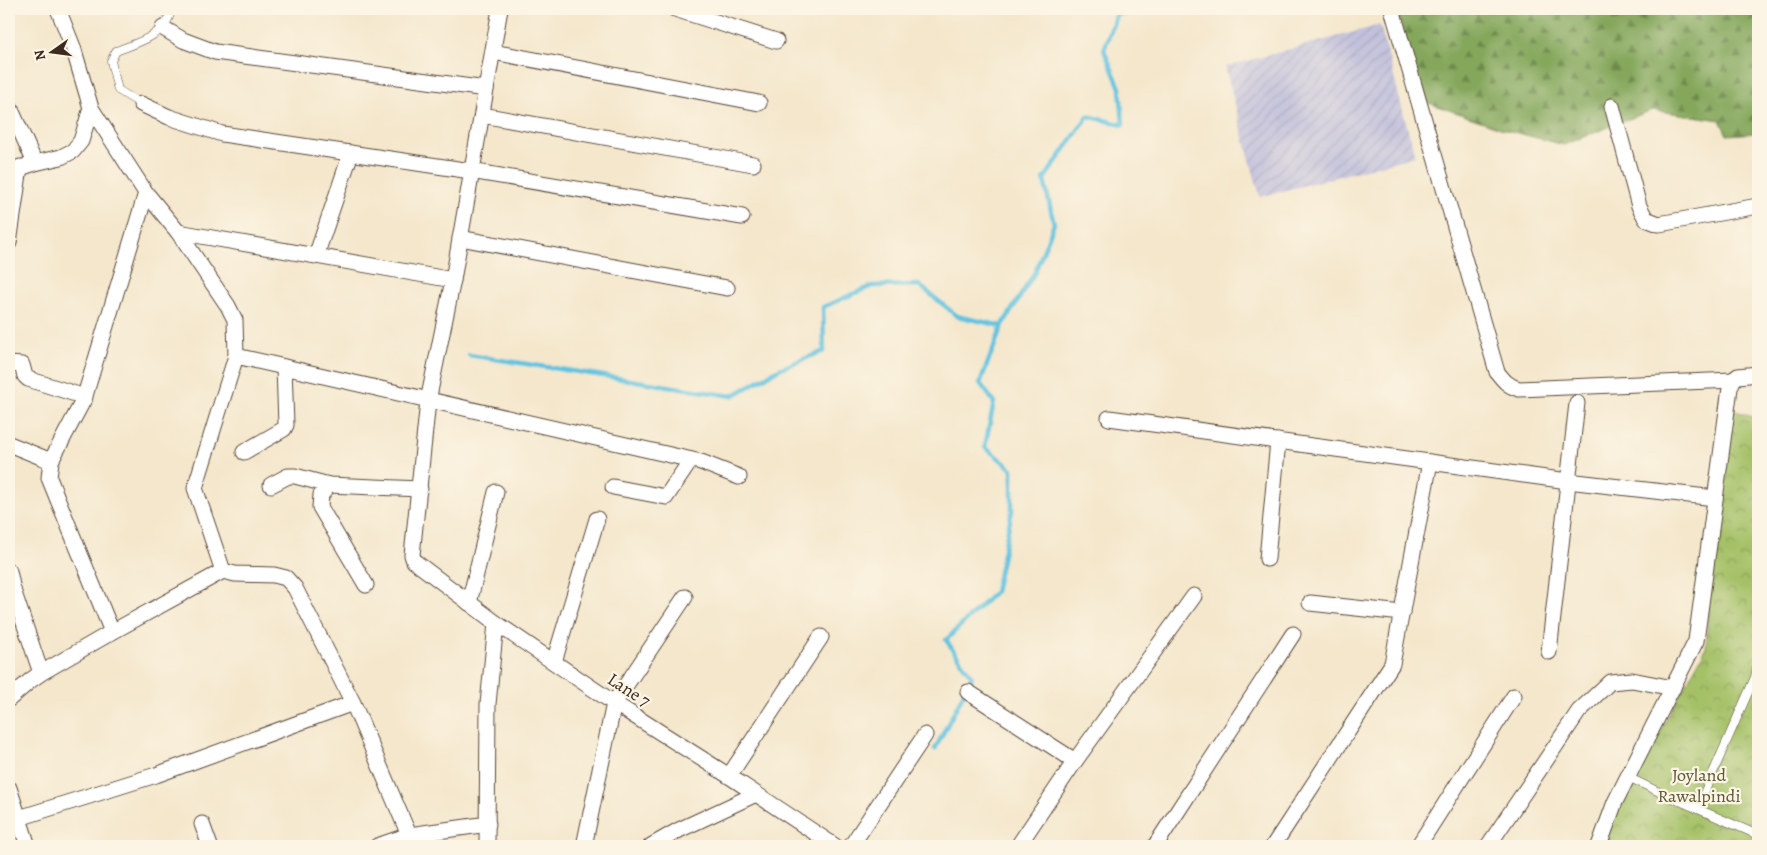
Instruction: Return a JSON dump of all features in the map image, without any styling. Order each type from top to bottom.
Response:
[{"type":"street","points":[[58,9],[73,47],[91,108],[146,193],[178,232],[228,306],[235,320],[236,356],[194,488],[223,572]]},
{"type":"street","points":[[271,485],[288,476],[294,476],[329,485],[420,489],[428,401],[453,280],[500,9]]},
{"type":"street","points":[[675,9],[776,41]]},
{"type":"street","points":[[1392,9],[1497,372],[1504,382],[1510,387],[1519,389],[1733,380]]},
{"type":"street","points":[[163,28],[183,40],[215,52],[486,88]]},
{"type":"street","points":[[492,52],[759,103]]},
{"type":"street","points":[[141,104],[169,117],[222,134],[471,171],[742,218]]},
{"type":"street","points":[[9,105],[35,163]]},
{"type":"street","points":[[1612,106],[1639,206],[1646,219],[1659,224],[1758,206]]},
{"type":"street","points":[[9,243],[14,170],[62,157],[73,151],[81,141],[91,108]]},
{"type":"street","points":[[482,115],[753,164]]},
{"type":"street","points":[[316,256],[351,153]]},
{"type":"street","points":[[112,632],[49,478],[51,460],[85,396],[146,193]]},
{"type":"street","points":[[178,232],[453,280]]},
{"type":"street","points":[[460,238],[727,288]]},
{"type":"street","points":[[236,356],[701,462],[739,477]]},
{"type":"street","points":[[9,364],[22,365],[28,379],[85,396]]},
{"type":"street","points":[[244,452],[284,429],[286,425],[284,367]]},
{"type":"street","points":[[1599,846],[1615,802],[1696,641],[1730,388],[1733,380],[1738,376],[1758,374]]},
{"type":"street","points":[[1549,652],[1577,403]]},
{"type":"street","points":[[1109,418],[1568,482],[1715,498]]},
{"type":"street","points":[[1267,559],[1278,441]]},
{"type":"street","points":[[9,444],[51,460]]},
{"type":"street","points":[[613,487],[666,497],[691,460]]},
{"type":"street","points":[[1273,846],[1392,664],[1430,462]]},
{"type":"street","points":[[329,485],[321,495],[320,506],[366,584]]},
{"type":"street","name":"Lane 7","points":[[420,489],[412,555],[419,565],[496,623],[614,703],[835,846]]},
{"type":"street","points":[[469,603],[496,492]]},
{"type":"street","points":[[554,662],[597,519]]},
{"type":"street","points":[[9,571],[11,589],[41,673]]},
{"type":"street","points":[[9,699],[41,673],[223,572],[274,575],[286,578],[294,588],[353,703],[410,834]]},
{"type":"street","points":[[1018,846],[1075,762],[1194,596]]},
{"type":"street","points":[[584,846],[614,703],[685,597]]},
{"type":"street","points":[[1310,603],[1402,613]]},
{"type":"street","points":[[487,846],[488,704],[496,623]]},
{"type":"street","points":[[1154,846],[1294,634]]},
{"type":"street","points":[[729,776],[821,637]]},
{"type":"street","points":[[1488,846],[1579,710],[1610,682],[1632,680],[1673,688]]},
{"type":"street","points":[[968,692],[1075,762]]},
{"type":"street","points":[[1418,846],[1514,696]]},
{"type":"street","points":[[19,818],[156,775],[353,703]]},
{"type":"street","points":[[851,846],[925,734]]},
{"type":"street","points":[[9,788],[28,846]]},
{"type":"street","points":[[650,846],[679,830],[756,794]]},
{"type":"street","points":[[202,824],[210,846]]},
{"type":"street","points":[[377,846],[410,834],[488,824]]},
{"type":"lane","points":[[141,104],[118,90],[111,61],[116,51],[140,42],[163,28],[168,20],[171,9]]},
{"type":"lane","points":[[1697,809],[1755,677],[1758,662]]},
{"type":"lane","points":[[1628,777],[1758,835]]},
{"type":"shaded area","points":[[1380,25],[1415,156],[1260,197],[1225,67]]},
{"type":"green space","points":[[1397,9],[1758,9],[1758,133],[1727,135],[1720,120],[1652,110],[1564,145],[1506,130],[1420,100]]},
{"type":"green space","name":"Joyland Rawalpindi","points":[[1720,405],[1758,419],[1758,846],[1603,846],[1614,814],[1706,648]]},
{"type":"waterway","points":[[469,355],[732,396],[779,369],[824,351],[823,307],[872,286],[919,285],[957,316],[1002,326],[1035,272],[1054,224],[1044,179],[1088,116],[1123,125],[1120,88],[1104,50],[1116,15],[1145,9]]},
{"type":"waterway","points":[[935,749],[972,677],[946,640],[995,592],[1012,511],[1012,469],[985,447],[994,402],[980,383],[1002,326]]}]
